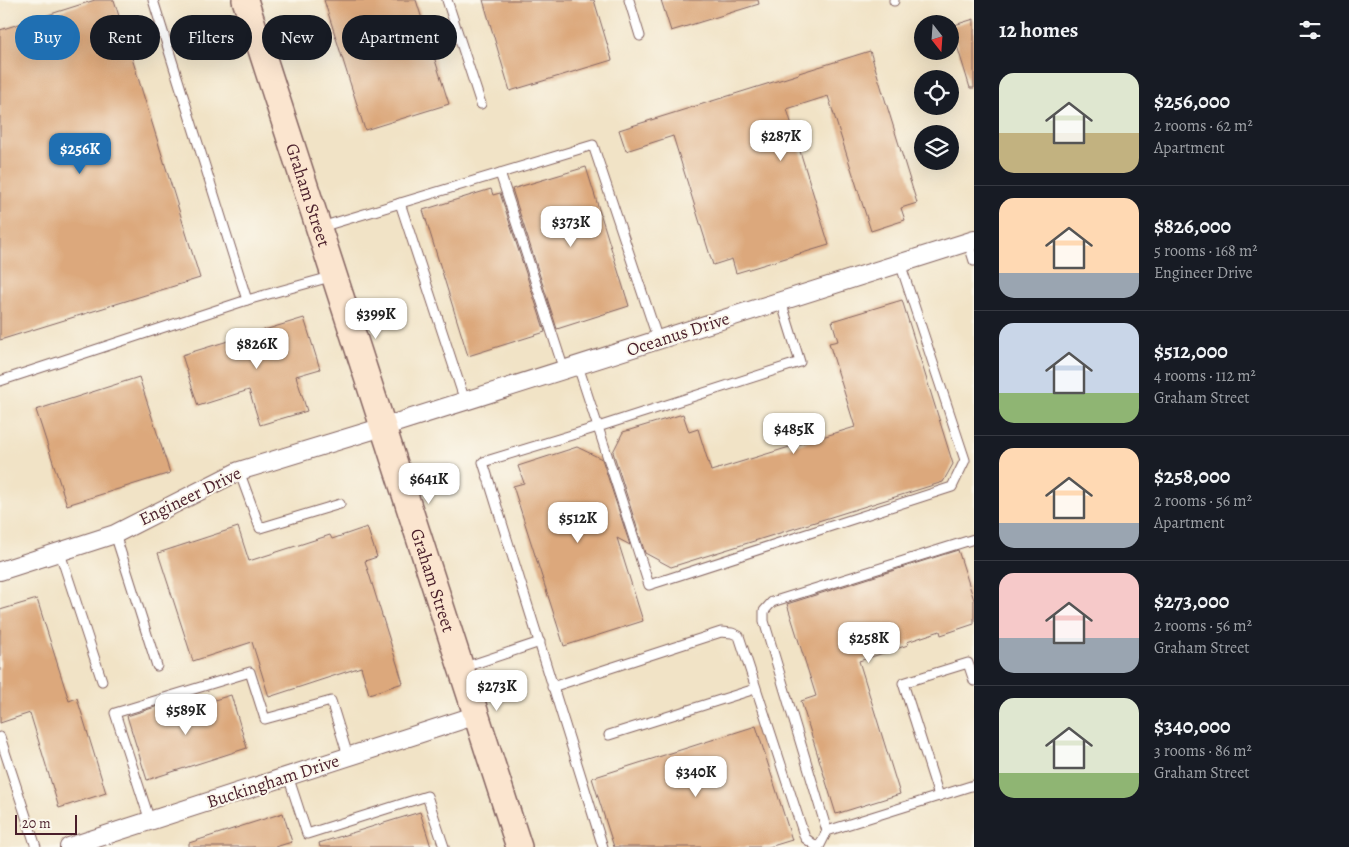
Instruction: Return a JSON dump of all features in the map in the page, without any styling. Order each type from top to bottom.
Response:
[{"type":"street","name":"Graham Street","points":[[245,0],[519,847]]},
{"type":"street","name":"Oceanus Drive","points":[[383,427],[971,241]]},
{"type":"street","name":"Engineer Drive","points":[[0,571],[115,534],[239,471],[383,427]]},
{"type":"street","name":"Buckingham Drive","points":[[69,847],[477,715]]},
{"type":"lane","points":[[153,0],[247,300]]},
{"type":"lane","points":[[447,0],[481,104]]},
{"type":"lane","points":[[629,0],[640,36]]},
{"type":"lane","points":[[318,228],[593,145],[658,340]]},
{"type":"lane","points":[[500,173],[571,368],[598,427],[649,584],[952,487],[965,460],[900,263]]},
{"type":"lane","points":[[400,203],[465,402]]},
{"type":"lane","points":[[971,241],[974,261]]},
{"type":"lane","points":[[0,381],[247,300],[334,276]]},
{"type":"lane","points":[[603,847],[483,462],[800,362],[781,301]]},
{"type":"lane","points":[[239,471],[260,528],[340,504]]},
{"type":"lane","points":[[115,534],[157,666]]},
{"type":"lane","points":[[827,831],[764,621],[764,611],[772,602],[974,539]]},
{"type":"lane","points":[[60,553],[102,681]]},
{"type":"lane","points":[[552,686],[721,632],[739,636],[805,838],[818,847],[827,831],[974,785]]},
{"type":"lane","points":[[462,668],[540,642]]},
{"type":"lane","points":[[939,796],[903,683],[968,664],[974,681]]},
{"type":"lane","points":[[150,821],[115,713],[250,672],[266,719],[331,701],[348,756]]},
{"type":"lane","points":[[610,735],[755,689]]},
{"type":"lane","points":[[0,737],[36,847]]},
{"type":"lane","points":[[288,776],[308,834],[427,796],[444,847]]},
{"type":"building","points":[[95,0],[114,0],[119,15],[90,15],[90,60],[133,60],[200,278],[0,340],[0,30],[15,25],[15,60],[80,60],[80,15],[48,15]]},
{"type":"building","points":[[324,0],[416,0],[421,15],[342,15],[342,57],[332,25],[332,15],[329,15]]},
{"type":"building","points":[[483,0],[594,0],[612,60],[510,91]]},
{"type":"building","points":[[661,0],[758,0],[759,4],[671,31]]},
{"type":"building","points":[[974,19],[974,88],[970,88],[959,52],[959,24]]},
{"type":"building","points":[[870,51],[917,203],[901,208],[905,220],[871,231],[828,96],[787,109],[829,245],[736,273],[732,259],[713,265],[673,136],[626,151],[619,130]]},
{"type":"building","points":[[343,60],[435,60],[449,104],[365,130]]},
{"type":"building","points":[[586,167],[629,306],[557,329],[512,189]]},
{"type":"building","points":[[491,189],[493,195],[500,193],[545,332],[468,356],[423,210]]},
{"type":"building","points":[[902,300],[953,464],[943,482],[671,567],[645,553],[613,452],[623,432],[683,414],[689,432],[698,429],[711,471],[855,427],[829,343],[838,341],[832,321]]},
{"type":"building","points":[[304,318],[320,369],[296,376],[307,411],[260,425],[249,390],[198,406],[182,355]]},
{"type":"building","points":[[139,377],[170,473],[67,505],[36,410]]},
{"type":"building","points":[[577,447],[602,459],[630,545],[617,538],[643,621],[564,646],[513,486],[524,483],[518,466]]},
{"type":"building","points":[[238,527],[249,561],[330,535],[332,539],[367,527],[377,557],[365,561],[403,683],[369,694],[361,667],[269,697],[252,642],[193,661],[158,553]]},
{"type":"building","points":[[958,550],[974,600],[974,624],[941,635],[940,631],[907,642],[908,645],[859,661],[900,794],[836,814],[801,701],[816,696],[787,604]]},
{"type":"building","points":[[37,599],[69,701],[77,698],[106,793],[59,808],[30,713],[0,723],[0,610]]},
{"type":"building","points":[[231,695],[247,748],[147,780],[127,716],[165,704],[168,714]]},
{"type":"building","points":[[756,726],[792,840],[769,847],[614,847],[592,778]]},
{"type":"building","points":[[420,812],[431,847],[320,847],[319,843]]},
{"type":"building","points":[[283,813],[292,842],[275,847],[189,847],[189,843]]}]
